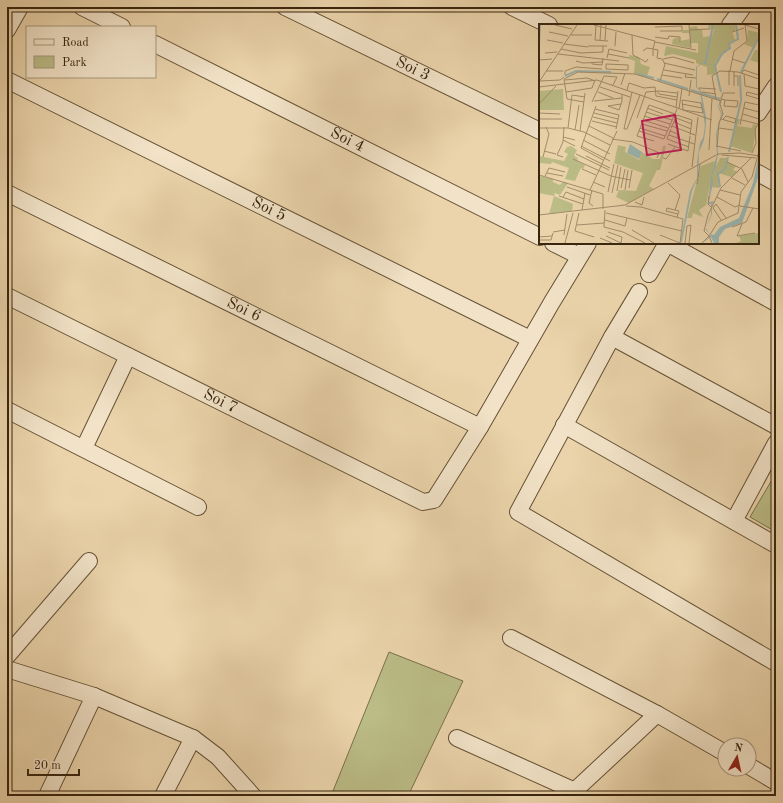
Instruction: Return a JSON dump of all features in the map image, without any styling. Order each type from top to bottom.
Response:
[{"type":"street","points":[[7,30],[20,7]]},
{"type":"street","points":[[82,7],[120,26]]},
{"type":"street","name":"Soi 3","points":[[285,7],[539,131]]},
{"type":"street","points":[[512,7],[547,24]]},
{"type":"street","points":[[731,24],[740,8]]},
{"type":"street","name":"Soi 4","points":[[156,45],[539,236]]},
{"type":"street","name":"Soi 5","points":[[7,80],[530,339]]},
{"type":"street","points":[[759,112],[776,86]]},
{"type":"street","points":[[759,173],[776,183]]},
{"type":"street","name":"Soi 6","points":[[7,193],[480,427]]},
{"type":"street","points":[[480,427],[583,250],[557,244]]},
{"type":"street","points":[[649,274],[666,244]]},
{"type":"street","points":[[669,244],[776,303]]},
{"type":"street","points":[[639,292],[612,337],[518,512],[776,663]]},
{"type":"street","name":"Soi 7","points":[[7,296],[424,502],[434,500],[480,427]]},
{"type":"street","points":[[612,337],[776,426]]},
{"type":"street","points":[[84,448],[128,356]]},
{"type":"street","points":[[7,410],[198,507]]},
{"type":"street","points":[[564,425],[776,545]]},
{"type":"street","points":[[734,521],[776,443]]},
{"type":"street","points":[[7,656],[89,561]]},
{"type":"street","points":[[512,638],[657,714],[717,748]]},
{"type":"street","points":[[7,669],[94,696],[193,738],[218,757],[253,796]]},
{"type":"street","points":[[47,796],[94,696]]},
{"type":"street","points":[[457,738],[572,793],[657,714]]},
{"type":"street","points":[[164,796],[193,738]]},
{"type":"street","points":[[757,771],[776,782]]},
{"type":"green space","points":[[776,473],[776,532],[750,517]]},
{"type":"green space","points":[[389,652],[463,681],[408,796],[331,796]]}]
